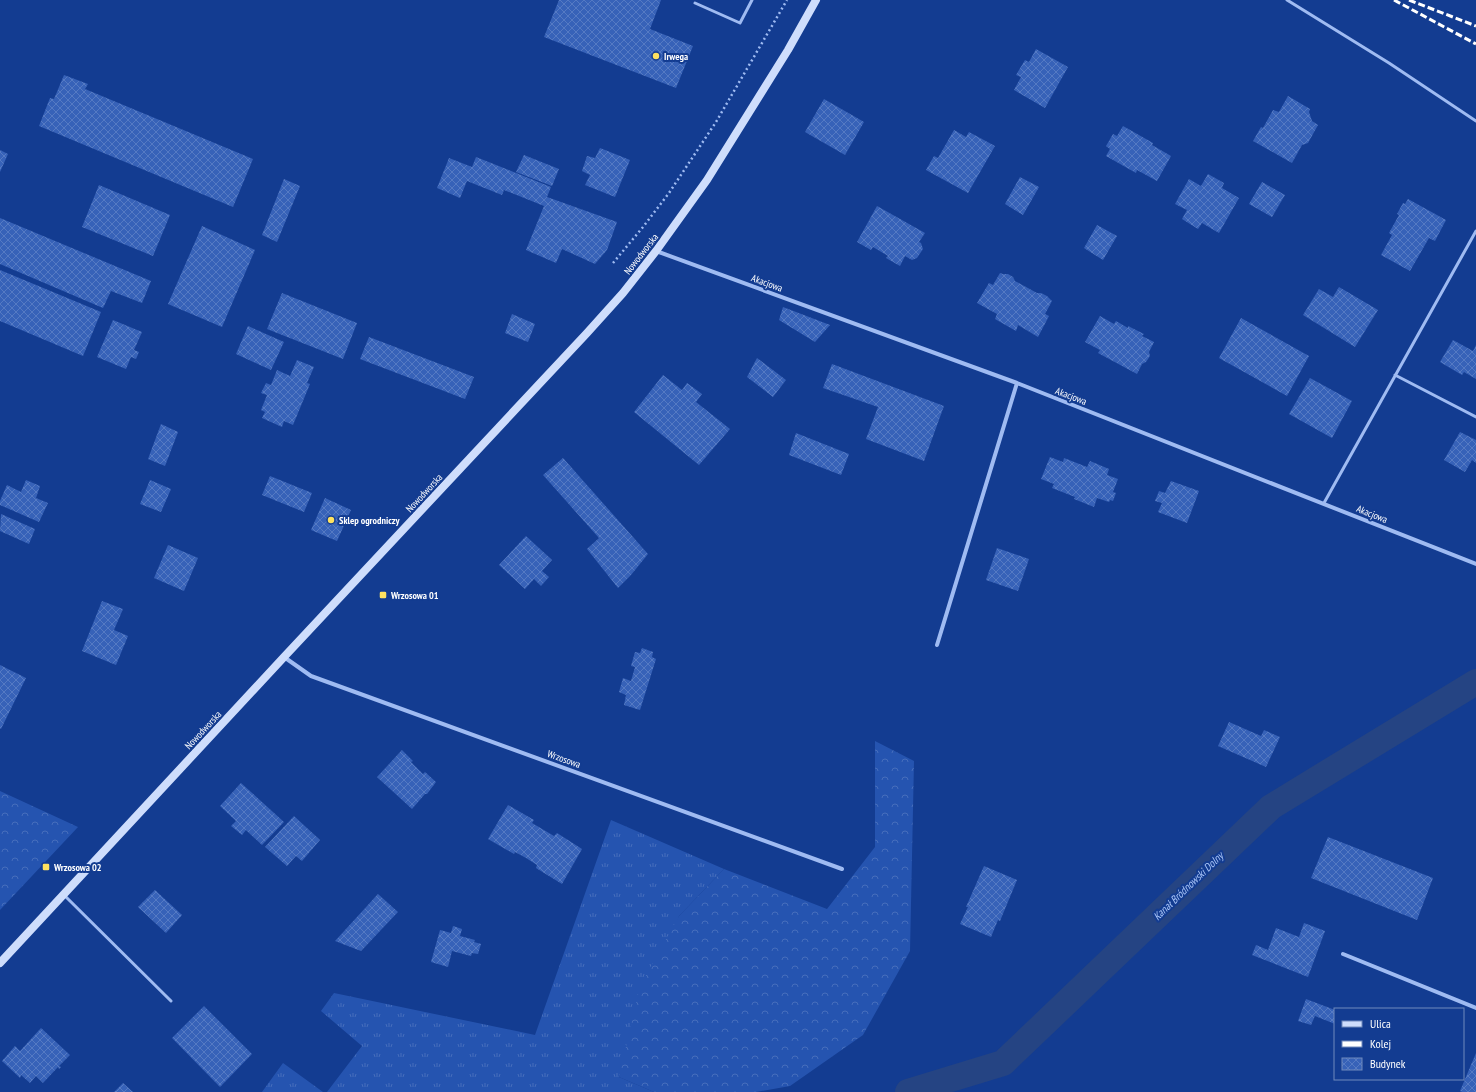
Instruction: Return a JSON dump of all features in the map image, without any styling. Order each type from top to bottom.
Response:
[{"type":"main road","name":"Nowodworska","points":[[0,963],[623,293],[656,251],[707,180],[788,50],[816,0]]},
{"type":"street","name":"Akacjowa","points":[[656,251],[1017,383],[1476,564]]},
{"type":"street","points":[[937,645],[1017,383]]},
{"type":"street","name":"Wrzosowa","points":[[284,657],[311,676],[842,869]]},
{"type":"street","points":[[1343,954],[1476,1008]]},
{"type":"lane","points":[[695,2],[740,23],[752,0]]},
{"type":"lane","points":[[1287,0],[1389,63],[1476,121]]},
{"type":"lane","points":[[1324,503],[1476,231]]},
{"type":"lane","points":[[1395,376],[1476,417]]},
{"type":"lane","points":[[64,895],[171,1001]]},
{"type":"path","points":[[613,262],[643,227],[669,193],[716,122],[787,0]]},
{"type":"green space","points":[[875,741],[914,761],[910,951],[863,1035],[790,1086],[756,1092],[654,1092],[619,1077],[640,986],[679,916],[724,869],[827,909],[875,847]]},
{"type":"green space","points":[[0,791],[78,827],[0,910]]},
{"type":"green space","points":[[611,820],[724,869],[679,916],[619,1077],[654,1092],[327,1092],[362,1046],[321,1011],[334,993],[535,1035]]},
{"type":"green space","points":[[283,1063],[323,1092],[262,1092]]},
{"type":"building","points":[[559,0],[661,0],[650,29],[693,46],[676,88],[544,37]]},
{"type":"building","points":[[1036,49],[1068,67],[1045,108],[1014,90],[1021,77],[1016,75],[1025,60],[1029,62]]},
{"type":"building","points":[[64,75],[88,84],[85,89],[253,159],[233,207],[39,126],[50,98],[54,99]]},
{"type":"building","points":[[1288,96],[1310,109],[1309,112],[1312,121],[1318,125],[1308,143],[1302,145],[1292,163],[1253,141],[1261,127],[1263,128],[1273,110],[1279,112]]},
{"type":"building","points":[[824,99],[864,122],[845,155],[805,132]]},
{"type":"building","points":[[1123,126],[1153,143],[1152,145],[1171,156],[1157,181],[1137,170],[1136,173],[1106,156],[1110,149],[1106,146],[1113,134],[1117,136]]},
{"type":"building","points":[[954,130],[966,137],[969,132],[995,146],[968,193],[926,170],[934,156],[938,158]]},
{"type":"building","points":[[600,148],[630,160],[615,197],[585,185],[590,175],[582,171],[587,156],[595,158]]},
{"type":"building","points":[[0,150],[8,154],[0,172]]},
{"type":"building","points":[[524,155],[559,169],[552,186],[516,172]]},
{"type":"building","points":[[476,157],[551,187],[547,197],[617,222],[607,250],[595,264],[562,249],[556,263],[526,250],[544,206],[504,190],[502,195],[467,181],[460,198],[437,188],[449,158],[472,167]]},
{"type":"building","points":[[1208,174],[1224,183],[1222,188],[1239,198],[1219,233],[1202,223],[1198,229],[1182,219],[1187,210],[1175,204],[1189,179],[1201,186]]},
{"type":"building","points":[[1020,177],[1039,187],[1023,215],[1005,204]]},
{"type":"building","points":[[284,179],[300,186],[277,242],[262,235]]},
{"type":"building","points":[[1262,182],[1285,195],[1272,217],[1249,204]]},
{"type":"building","points":[[99,185],[170,215],[153,256],[82,227]]},
{"type":"building","points":[[1408,199],[1446,220],[1435,241],[1429,238],[1410,271],[1381,255],[1392,235],[1389,233],[1399,215],[1397,214],[1403,203],[1405,204]]},
{"type":"building","points":[[877,206],[925,233],[919,242],[921,243],[923,249],[917,258],[912,260],[905,256],[900,266],[886,258],[888,256],[873,247],[871,250],[857,242]]},
{"type":"building","points":[[0,218],[151,281],[142,303],[111,291],[103,308],[0,264]]},
{"type":"building","points":[[1097,225],[1117,236],[1103,260],[1084,248]]},
{"type":"building","points":[[202,226],[255,250],[222,327],[168,304]]},
{"type":"building","points":[[0,270],[101,312],[83,356],[0,321]]},
{"type":"building","points":[[1000,273],[1008,274],[1013,277],[1015,281],[1037,293],[1047,296],[1052,301],[1045,314],[1049,316],[1038,337],[1018,325],[1016,331],[995,319],[997,314],[977,303],[989,283],[993,285]]},
{"type":"building","points":[[1339,287],[1378,310],[1355,347],[1303,315],[1319,289],[1333,297]]},
{"type":"building","points":[[282,293],[357,323],[343,359],[267,329]]},
{"type":"building","points":[[783,307],[830,325],[815,342],[779,320]]},
{"type":"building","points":[[512,314],[535,324],[528,342],[505,333]]},
{"type":"building","points":[[1100,316],[1114,324],[1116,321],[1128,328],[1128,326],[1144,334],[1142,336],[1154,342],[1149,352],[1150,356],[1146,362],[1142,364],[1137,374],[1098,353],[1100,350],[1085,342]]},
{"type":"building","points":[[1241,318],[1309,356],[1287,396],[1219,358]]},
{"type":"building","points":[[113,320],[142,332],[134,350],[139,352],[136,359],[131,357],[126,369],[97,357]]},
{"type":"building","points":[[248,326],[284,342],[271,370],[236,354]]},
{"type":"building","points":[[369,337],[474,377],[465,399],[360,359]]},
{"type":"building","points":[[1453,340],[1473,351],[1476,345],[1476,379],[1464,372],[1462,375],[1440,362]]},
{"type":"building","points":[[757,358],[786,380],[773,397],[747,377]]},
{"type":"building","points":[[297,360],[314,367],[307,383],[310,384],[293,425],[284,421],[282,427],[262,418],[265,412],[261,410],[267,395],[261,393],[266,383],[271,385],[277,370],[290,376]]},
{"type":"building","points":[[832,364],[944,406],[924,461],[866,439],[878,407],[823,388]]},
{"type":"building","points":[[663,375],[682,390],[687,383],[702,394],[696,402],[730,429],[699,465],[634,412]]},
{"type":"building","points":[[1310,378],[1352,401],[1332,438],[1289,414]]},
{"type":"building","points":[[161,424],[178,432],[165,466],[148,459]]},
{"type":"building","points":[[1460,432],[1476,440],[1476,463],[1472,460],[1465,472],[1444,460]]},
{"type":"building","points":[[796,433],[849,454],[841,475],[789,455]]},
{"type":"building","points":[[1050,457],[1063,462],[1064,458],[1087,467],[1090,461],[1109,469],[1107,475],[1118,479],[1113,492],[1116,493],[1113,501],[1110,500],[1109,502],[1097,498],[1094,507],[1074,499],[1075,497],[1052,488],[1054,484],[1041,479]]},
{"type":"building","points":[[563,458],[648,554],[618,588],[587,549],[599,538],[543,475]]},
{"type":"building","points":[[270,476],[312,493],[304,512],[262,495]]},
{"type":"building","points":[[26,480],[40,486],[36,498],[48,503],[39,522],[0,505],[0,501],[7,485],[21,492]]},
{"type":"building","points":[[150,480],[171,489],[161,512],[140,504]]},
{"type":"building","points":[[1171,481],[1199,491],[1187,523],[1158,512],[1162,503],[1155,501],[1159,491],[1165,493]]},
{"type":"building","name":"Sklep ogrodniczy","points":[[325,498],[351,510],[337,541],[311,530]]},
{"type":"building","points":[[1,514],[35,529],[29,544],[0,531]]},
{"type":"building","points":[[526,536],[552,560],[542,571],[549,577],[541,586],[534,579],[525,589],[499,565]]},
{"type":"building","points":[[168,545],[198,558],[184,591],[154,578]]},
{"type":"building","points":[[997,548],[1029,559],[1018,591],[986,580]]},
{"type":"building","points":[[102,601],[123,609],[114,630],[128,636],[116,665],[82,651]]},
{"type":"building","points":[[642,648],[653,652],[652,657],[656,659],[640,710],[624,705],[626,695],[619,692],[623,678],[631,681],[635,667],[631,666],[635,652],[640,653]]},
{"type":"building","points":[[0,665],[26,678],[1,729],[0,728]]},
{"type":"building","points":[[1229,722],[1261,736],[1264,730],[1280,737],[1266,767],[1218,746]]},
{"type":"building","points":[[402,750],[423,774],[425,772],[436,782],[427,794],[425,794],[412,809],[377,777]]},
{"type":"building","points":[[241,783],[284,822],[262,845],[246,830],[242,835],[231,826],[236,821],[220,806]]},
{"type":"building","points":[[508,805],[534,820],[532,823],[554,836],[557,833],[582,849],[562,884],[536,868],[537,865],[526,858],[515,852],[514,854],[488,839]]},
{"type":"building","points":[[294,816],[320,840],[302,861],[296,856],[287,866],[265,847]]},
{"type":"building","points":[[1328,837],[1433,878],[1417,920],[1311,878]]},
{"type":"building","points":[[984,866],[1017,880],[1000,921],[998,920],[991,937],[960,924]]},
{"type":"building","points":[[155,890],[182,915],[166,933],[138,907]]},
{"type":"building","points":[[378,894],[398,912],[361,951],[335,941]]},
{"type":"building","points":[[1304,923],[1325,931],[1308,977],[1252,955],[1256,945],[1268,950],[1276,928],[1299,937]]},
{"type":"building","points":[[453,926],[462,929],[460,936],[475,940],[474,942],[481,944],[478,954],[472,953],[471,956],[452,951],[448,967],[431,962],[440,930],[451,933]]},
{"type":"building","points":[[1306,999],[1334,1010],[1334,1024],[1315,1016],[1311,1025],[1298,1021]]},
{"type":"building","points":[[204,1006],[252,1054],[220,1087],[172,1038]]},
{"type":"building","points":[[41,1028],[70,1055],[59,1066],[61,1067],[59,1069],[58,1067],[43,1083],[36,1076],[30,1083],[21,1075],[20,1078],[2,1061],[15,1046],[20,1051]]},
{"type":"building","points":[[1476,1053],[1476,1092],[1462,1092],[1460,1091]]},
{"type":"building","points":[[123,1083],[133,1092],[114,1092]]},
{"type":"waterway","name":"Kanał Bródnowski Dolny","points":[[908,1092],[1003,1063],[1271,807],[1476,682]]},
{"type":"railway","points":[[1394,0],[1476,44]]},
{"type":"railway","points":[[1409,0],[1476,26]]},
{"type":"place","name":"Irwega","points":[[656,56]]},
{"type":"place","name":"Sklep ogrodniczy","points":[[331,520]]},
{"type":"place","name":"Wrzosowa 01","points":[[383,595]]},
{"type":"place","name":"Wrzosowa 02","points":[[46,867]]}]
